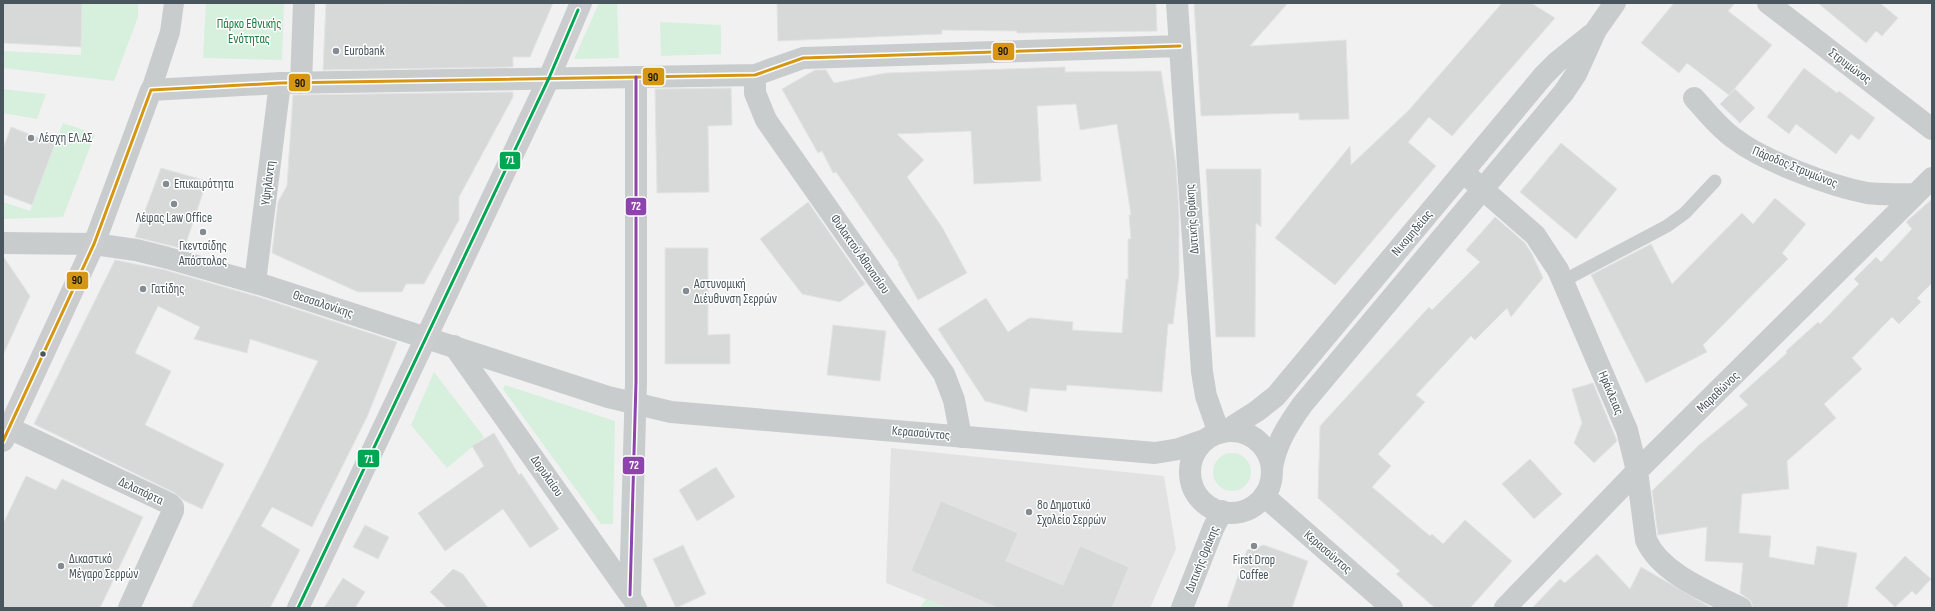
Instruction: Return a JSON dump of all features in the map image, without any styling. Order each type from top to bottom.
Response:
[{"type":"main road","points":[[298,608],[549,78],[581,3]]},
{"type":"main road","points":[[6,434],[94,244]]},
{"type":"street","points":[[94,244],[152,90],[170,32],[174,3]]},
{"type":"street","name":"Υψηλάντη","points":[[255,282],[304,3]]},
{"type":"street","name":"Δυτικής Θράκης","points":[[1177,3],[1202,372],[1206,396],[1216,435]]},
{"type":"street","name":"Νικομηδείας","points":[[1272,468],[1275,452],[1282,436],[1302,404],[1564,92],[1576,74],[1596,30],[1615,3]]},
{"type":"street","name":"Στρυμώνος","points":[[1768,3],[1932,129]]},
{"type":"street","name":"Νικομηδείας","points":[[1216,435],[1257,412],[1276,396],[1544,75],[1557,62],[1596,30]]},
{"type":"street","points":[[152,90],[291,83],[755,75],[804,58],[1180,46]]},
{"type":"street","name":"Φυλακτού Αθανασίου","points":[[755,75],[755,93],[766,120],[944,374],[954,400],[961,437]]},
{"type":"street","points":[[633,601],[636,405],[636,77]]},
{"type":"street","name":"Πάροδος Στρυμώνος","points":[[1694,98],[1716,122],[1735,139],[1773,160],[1850,189],[1874,193],[1915,194]]},
{"type":"street","name":"Ηράκλειας","points":[[1463,172],[1535,235],[1546,250],[1563,281],[1628,430],[1637,471],[1646,540],[1655,556],[1665,565],[1694,583],[1741,608]]},
{"type":"street","name":"Μαραθώνος","points":[[1505,608],[1637,471],[1932,178]]},
{"type":"street","name":"Θεσσαλονίκης","points":[[3,243],[94,244],[136,250],[255,282],[636,405]]},
{"type":"street","name":"Δορυλαίου","points":[[454,346],[633,601]]},
{"type":"street","name":"Κερασούντος","points":[[636,405],[671,412],[1154,453],[1167,452],[1216,435]]},
{"type":"street","points":[[1238,432],[1248,435],[1265,448],[1272,468],[1269,486],[1264,496],[1250,508],[1235,512],[1222,511],[1210,506],[1202,500],[1192,483],[1192,463],[1195,454],[1216,435],[1238,432]]},
{"type":"street","name":"Δελαπόρτα","points":[[6,434],[170,504],[173,507],[170,518],[129,608]]},
{"type":"street","name":"Κερασούντος","points":[[1264,496],[1392,608]]},
{"type":"street","name":"Δυτικής Θράκης","points":[[1182,608],[1213,529],[1222,511]]},
{"type":"lane","points":[[1563,281],[1667,226],[1685,213],[1715,181]]},
{"type":"shaded area","name":"8ο Δημοτικό Σχολείο Σερρών","points":[[891,448],[1164,476],[1176,549],[1150,608],[948,608],[886,583]]},
{"type":"green space","points":[[82,3],[138,3],[138,17],[114,81],[3,68],[3,51],[81,55]]},
{"type":"green space","name":"Πάρκο Εθνικής Ενότητας","points":[[206,3],[284,3],[282,60],[203,58]]},
{"type":"green space","points":[[599,3],[617,3],[619,58],[574,59]]},
{"type":"green space","points":[[660,22],[721,25],[721,54],[661,56]]},
{"type":"green space","points":[[3,89],[46,94],[37,119],[3,113]]},
{"type":"green space","points":[[63,123],[95,134],[63,217],[3,219],[3,202],[30,211]]},
{"type":"green space","points":[[434,372],[484,437],[447,468],[411,425]]},
{"type":"green space","points":[[505,385],[615,421],[613,524],[601,524],[503,389]]},
{"type":"green space","points":[[1228,453],[1236,453],[1246,458],[1250,465],[1250,479],[1246,486],[1236,491],[1228,491],[1218,486],[1216,483],[1213,476],[1213,468],[1218,458],[1221,456]]},
{"type":"green space","points":[[926,599],[948,608],[920,608]]},
{"type":"building","points":[[3,3],[82,3],[81,47],[3,43]]},
{"type":"building","points":[[326,3],[553,3],[530,57],[513,57],[513,67],[323,70]]},
{"type":"building","points":[[777,3],[1156,3],[1157,31],[1017,33],[1017,31],[942,30],[942,34],[778,41]]},
{"type":"building","points":[[1194,3],[1288,3],[1250,46],[1346,40],[1349,119],[1299,120],[1299,113],[1201,116]]},
{"type":"building","points":[[1502,3],[1531,3],[1555,18],[1452,136],[1429,117],[1408,142],[1436,166],[1335,285],[1275,238],[1350,146],[1351,165],[1409,110]]},
{"type":"building","points":[[1674,3],[1735,3],[1728,11],[1772,45],[1729,95],[1687,63],[1679,73],[1641,43]]},
{"type":"building","points":[[1818,3],[1880,3],[1898,18],[1882,36],[1876,31],[1866,43]]},
{"type":"building","points":[[1065,67],[1065,72],[1161,71],[1176,166],[1179,214],[1179,275],[1173,324],[1168,324],[1162,392],[1067,385],[1066,391],[1030,388],[1027,412],[985,401],[938,329],[986,298],[1008,332],[1029,318],[1032,318],[1073,322],[1072,330],[1122,333],[1126,279],[1128,279],[1128,239],[1131,239],[1129,215],[1131,215],[1117,124],[1080,130],[1076,104],[1037,106],[1041,181],[974,184],[971,131],[897,134],[924,160],[907,177],[942,227],[967,273],[918,300],[898,264],[899,263],[836,172],[833,173],[822,151],[818,153],[782,89],[815,70],[826,70],[834,83],[886,73]]},
{"type":"building","points":[[1804,68],[1837,93],[1839,91],[1875,118],[1859,140],[1851,134],[1836,154],[1796,124],[1789,134],[1767,117]]},
{"type":"building","points":[[731,88],[732,125],[708,126],[709,192],[657,193],[655,89]]},
{"type":"building","points":[[1735,89],[1755,108],[1740,123],[1720,104]]},
{"type":"building","points":[[513,92],[513,97],[459,197],[459,220],[424,284],[406,284],[402,292],[358,292],[272,253],[278,202],[287,186],[293,95]]},
{"type":"building","points":[[11,127],[55,144],[32,205],[3,194],[3,148]]},
{"type":"building","points":[[1561,143],[1617,189],[1576,239],[1520,192]]},
{"type":"building","name":"Λέφας Law Office","points":[[161,168],[207,181],[184,249],[135,237]]},
{"type":"building","points":[[1206,169],[1261,169],[1261,227],[1256,223],[1255,337],[1216,337]]},
{"type":"building","points":[[1775,198],[1806,224],[1782,253],[1788,259],[1703,345],[1707,352],[1646,383],[1591,275],[1651,244],[1672,284],[1742,213],[1753,224]]},
{"type":"building","points":[[1932,199],[1932,283],[1917,298],[1921,302],[1899,324],[1892,317],[1852,358],[1862,369],[1824,404],[1836,418],[1787,461],[1789,489],[1742,494],[1739,533],[1771,536],[1769,557],[1814,565],[1817,546],[1857,553],[1847,608],[1753,608],[1751,601],[1740,593],[1743,563],[1705,561],[1707,527],[1658,535],[1652,491],[1699,445],[1748,405],[1739,396],[1787,353],[1786,351],[1818,322],[1820,324],[1859,284],[1854,279],[1876,257],[1881,262],[1912,229],[1906,222]]},
{"type":"building","points":[[808,202],[865,284],[840,302],[802,294],[760,239]]},
{"type":"building","points":[[1495,217],[1525,243],[1543,278],[1511,317],[1507,308],[1475,340],[1471,336],[1416,395],[1425,402],[1378,454],[1391,466],[1372,487],[1430,536],[1432,534],[1443,544],[1465,520],[1512,561],[1470,608],[1435,608],[1396,574],[1400,571],[1318,498],[1320,426],[1429,307],[1432,310],[1480,262],[1466,250]]},
{"type":"building","name":"Αστυνομική Διέυθυνση Σερρών","points":[[665,248],[708,248],[708,335],[730,334],[730,364],[665,364]]},
{"type":"building","points":[[3,256],[30,296],[3,355]]},
{"type":"building","points":[[115,260],[165,270],[259,297],[397,342],[367,417],[312,527],[272,507],[261,526],[300,550],[270,608],[191,608],[265,468],[318,361],[250,339],[247,353],[194,339],[200,327],[158,306],[135,353],[171,371],[145,425],[224,464],[202,509],[183,500],[175,493],[34,424]]},
{"type":"building","points":[[833,325],[886,331],[880,381],[827,375]]},
{"type":"building","points":[[1593,383],[1617,441],[1594,463],[1574,443],[1582,423],[1572,389]]},
{"type":"building","points":[[494,433],[519,475],[521,473],[559,529],[530,548],[503,509],[445,551],[418,513],[484,466],[472,446]]},
{"type":"building","points":[[1530,459],[1562,494],[1534,519],[1502,484]]},
{"type":"building","points":[[716,467],[735,497],[697,521],[679,490]]},
{"type":"building","name":"Δικαστικό Μέγαρο Σερρών","points":[[26,476],[56,490],[62,479],[143,517],[100,608],[3,608],[3,524]]},
{"type":"building","points":[[941,501],[1018,533],[1006,561],[1063,585],[1080,546],[1129,567],[1112,608],[998,608],[911,571]]},
{"type":"building","points":[[365,525],[389,537],[378,559],[353,547]]},
{"type":"building","points":[[683,545],[706,594],[676,608],[653,559]]},
{"type":"building","points":[[1264,545],[1308,561],[1292,608],[1227,608],[1247,550]]},
{"type":"building","points":[[1597,554],[1630,589],[1641,567],[1712,608],[1532,608],[1560,579],[1565,583]]},
{"type":"building","points":[[1905,556],[1931,579],[1916,595],[1912,591],[1895,607],[1875,588]]},
{"type":"building","points":[[453,569],[463,574],[488,608],[447,608],[430,592]]},
{"type":"building","points":[[343,578],[365,592],[355,608],[324,608]]},
{"type":"transit line","name":"71","points":[[298,608],[549,78],[578,10]]},
{"type":"transit line","name":"90","points":[[3,441],[94,244],[151,90],[280,83],[755,75],[803,58],[1180,46]]},
{"type":"transit line","name":"72","points":[[630,595],[636,382],[636,77]]},
{"type":"place","name":"Eurobank","points":[[336,51]]},
{"type":"place","name":"Λέσχη ΕΛ.ΑΣ","points":[[31,138]]},
{"type":"place","name":"Επικαιρότητα","points":[[166,184]]},
{"type":"place","name":"Λέφας Law Office","points":[[174,204]]},
{"type":"place","name":"Γκεντσίδης Απόστολος","points":[[203,232]]},
{"type":"place","name":"Γατίδης","points":[[143,289]]},
{"type":"place","name":"Αστυνομική Διέυθυνση Σερρών","points":[[686,291]]},
{"type":"place","name":"8ο Δημοτικό Σχολείο Σερρών","points":[[1029,512]]},
{"type":"place","name":"First Drop Coffee","points":[[1254,546]]},
{"type":"place","name":"Δικαστικό Μέγαρο Σερρών","points":[[61,566]]}]
